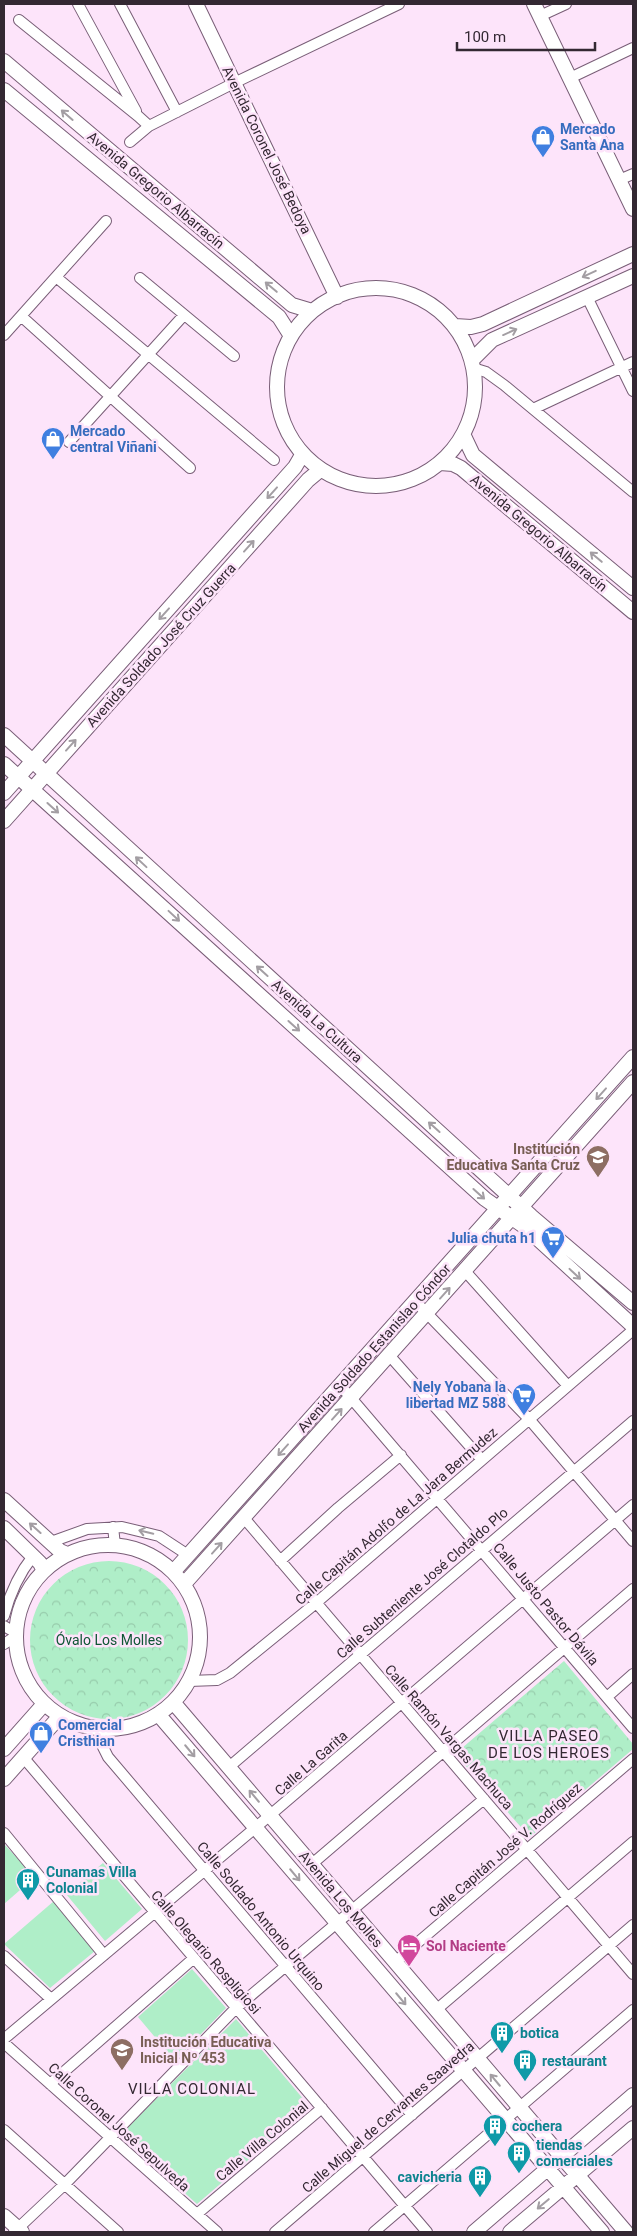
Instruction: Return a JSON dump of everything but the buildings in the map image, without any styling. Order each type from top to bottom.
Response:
[{"type":"street","points":[[78,4],[138,116]]},
{"type":"street","points":[[120,4],[178,112]]},
{"type":"street","name":"Avenida Coronel José Bedoya","points":[[196,4],[337,297]]},
{"type":"street","points":[[130,142],[149,126],[234,82],[400,4]]},
{"type":"street","points":[[566,4],[537,10],[633,209]]},
{"type":"street","points":[[19,20],[149,126]]},
{"type":"street","points":[[570,78],[633,48]]},
{"type":"street","name":"Avenida Gregorio Albarracín","points":[[4,61],[292,305],[312,311]]},
{"type":"street","name":"Avenida Gregorio Albarracín","points":[[4,90],[279,317],[291,336]]},
{"type":"street","points":[[619,180],[633,174]]},
{"type":"street","points":[[4,334],[106,222]]},
{"type":"street","points":[[455,326],[471,327],[483,324],[633,254]]},
{"type":"street","points":[[472,364],[492,340],[633,276]]},
{"type":"street","points":[[56,277],[274,460]]},
{"type":"street","points":[[140,278],[234,356]]},
{"type":"street","points":[[367,288],[387,288],[406,293],[433,306],[455,326],[465,342],[472,364],[475,398],[471,416],[453,450],[440,463],[415,478],[388,486],[351,483],[320,470],[302,455],[289,435],[281,416],[277,396],[281,362],[291,336],[312,311],[337,297],[367,288]]},
{"type":"street","points":[[587,297],[633,391]]},
{"type":"street","points":[[69,442],[184,315]]},
{"type":"street","points":[[21,316],[190,468]]},
{"type":"street","points":[[533,409],[633,362]]},
{"type":"street","points":[[472,364],[486,372],[533,409],[633,492]]},
{"type":"street","name":"Avenida Gregorio Albarracín","points":[[463,434],[473,455],[633,588]]},
{"type":"street","name":"Avenida Soldado José Cruz Guerra","points":[[4,793],[288,475],[302,455]]},
{"type":"street","name":"Avenida Gregorio Albarracín","points":[[440,463],[453,464],[461,468],[633,612]]},
{"type":"street","name":"Avenida Soldado José Cruz Guerra","points":[[4,821],[308,480],[320,470]]},
{"type":"street","name":"Avenida La Cultura","points":[[4,735],[522,1207],[633,1303]]},
{"type":"street","name":"Avenida La Cultura","points":[[4,764],[485,1199],[525,1227],[633,1328]]},
{"type":"street","points":[[263,998],[276,984]]},
{"type":"street","name":"Avenida Soldado Estanislao Cóndor","points":[[174,1571],[498,1208],[631,1066]]},
{"type":"street","name":"Avenida Soldado Estanislao Cóndor","points":[[184,1584],[633,1082]]},
{"type":"street","points":[[465,1271],[568,1386]]},
{"type":"street","points":[[416,1301],[530,1419],[633,1541]]},
{"type":"street","name":"Calle Capitán Adolfo de La Jara Bermudez","points":[[189,1682],[217,1680],[230,1673],[438,1499],[633,1328]]},
{"type":"street","points":[[389,1355],[482,1460]]},
{"type":"street","name":"Calle Justo Pastor Dávila","points":[[340,1385],[633,1728]]},
{"type":"street","name":"Calle Subteniente José Clotaldo Plo","points":[[229,1766],[633,1421]]},
{"type":"street","points":[[280,1561],[400,1455]]},
{"type":"street","points":[[4,1500],[67,1554]]},
{"type":"street","name":"Calle La Garita","points":[[4,2041],[633,1505]]},
{"type":"street","name":"Calle Ramón Vargas Machuca","points":[[244,1518],[633,1974]]},
{"type":"street","points":[[113,1527],[115,1545]]},
{"type":"street","points":[[51,1542],[87,1529],[122,1527],[160,1536],[188,1555]]},
{"type":"street","points":[[4,1528],[33,1556],[44,1571]]},
{"type":"street","points":[[4,1644],[9,1629],[24,1599],[44,1571],[67,1554],[90,1546],[115,1545],[136,1549],[156,1558],[174,1571],[184,1584],[196,1607],[200,1632],[198,1658],[189,1682],[174,1702],[158,1714],[126,1727],[99,1729],[79,1724],[60,1716],[44,1704],[26,1680],[9,1629]]},
{"type":"street","points":[[4,1616],[10,1595],[21,1572],[33,1556]]},
{"type":"street","points":[[312,1864],[633,1589]]},
{"type":"street","points":[[607,1697],[633,1674]]},
{"type":"street","name":"Avenida Los Molles","points":[[174,1702],[626,2232]]},
{"type":"street","points":[[4,1749],[44,1704]]},
{"type":"street","name":"Avenida Los Molles","points":[[158,1714],[462,2071],[602,2232]]},
{"type":"street","points":[[4,1779],[60,1716]]},
{"type":"street","name":"Calle Soldado Antonio Urquino","points":[[99,1729],[102,1745],[108,1757],[412,2115]]},
{"type":"street","name":"Calle Olegario Rospligiosi","points":[[23,1757],[427,2232]]},
{"type":"street","name":"Calle Capitán José V. Rodríguez","points":[[395,1962],[633,1759]]},
{"type":"street","points":[[4,2216],[18,2231],[236,2008],[338,1925],[484,1799]]},
{"type":"street","points":[[4,1833],[104,1955]]},
{"type":"street","points":[[436,2010],[633,1842]]},
{"type":"street","name":"Calle Miguel de Cervantes Saavedra","points":[[275,2232],[633,1925]]},
{"type":"street","points":[[4,1956],[51,2000]]},
{"type":"street","points":[[50,2084],[194,1958]]},
{"type":"street","points":[[374,2232],[633,2010]]},
{"type":"street","name":"Calle Coronel José Sepulveda","points":[[4,2041],[217,2232]]},
{"type":"street","points":[[474,2232],[633,2095]]},
{"type":"street","name":"Calle Villa Colonial","points":[[197,2214],[322,2108]]},
{"type":"street","points":[[510,2232],[633,2128]]},
{"type":"street","points":[[4,2130],[118,2232]]},
{"type":"street","points":[[626,2232],[633,2226]]},
{"type":"green space","name":"Óvalo Los Molles","points":[[109,1561],[139,1567],[165,1584],[182,1610],[188,1640],[182,1670],[165,1696],[139,1713],[109,1719],[79,1713],[53,1696],[36,1670],[30,1640],[36,1610],[53,1584],[79,1567]]},
{"type":"green space","points":[[564,1661],[633,1744],[633,1749],[530,1837],[455,1754]]},
{"type":"green space","points":[[4,1844],[35,1877],[4,1904]]},
{"type":"green space","points":[[103,1863],[142,1909],[105,1941],[66,1894]]},
{"type":"green space","points":[[54,1901],[95,1951],[50,1988],[4,1944]]},
{"type":"green space","points":[[192,1969],[226,2008],[175,2061],[138,2017]]},
{"type":"green space","points":[[236,2019],[310,2107],[197,2204],[120,2135]]},
{"type":"place","name":"Mercado Santa Ana","points":[[543,158]]},
{"type":"place","name":"Mercado central Viñani","points":[[53,460]]},
{"type":"place","name":"Institución Educativa Santa Cruz","points":[[598,1178]]},
{"type":"place","name":"Julia chuta h1","points":[[553,1259]]},
{"type":"place","name":"Nely Yobana la libertad MZ 588","points":[[524,1416]]},
{"type":"place","name":"Comercial Cristhian","points":[[41,1754]]},
{"type":"place","name":"Cunamas Villa Colonial","points":[[28,1901]]},
{"type":"place","name":"Sol Naciente","points":[[409,1967]]},
{"type":"place","name":"botica","points":[[502,2054]]},
{"type":"place","name":"Institución Educativa Inicial Nº 453","points":[[122,2071]]},
{"type":"place","name":"restaurant","points":[[525,2082]]},
{"type":"place","name":"cochera","points":[[495,2147]]},
{"type":"place","name":"tiendas comerciales","points":[[519,2174]]},
{"type":"place","name":"cavicheria","points":[[480,2198]]},
{"type":"district","name":"VILLA PASEO DE LOS HEROES","points":[[549,1744]]},
{"type":"district","name":"VILLA COLONIAL","points":[[192,2089]]}]
